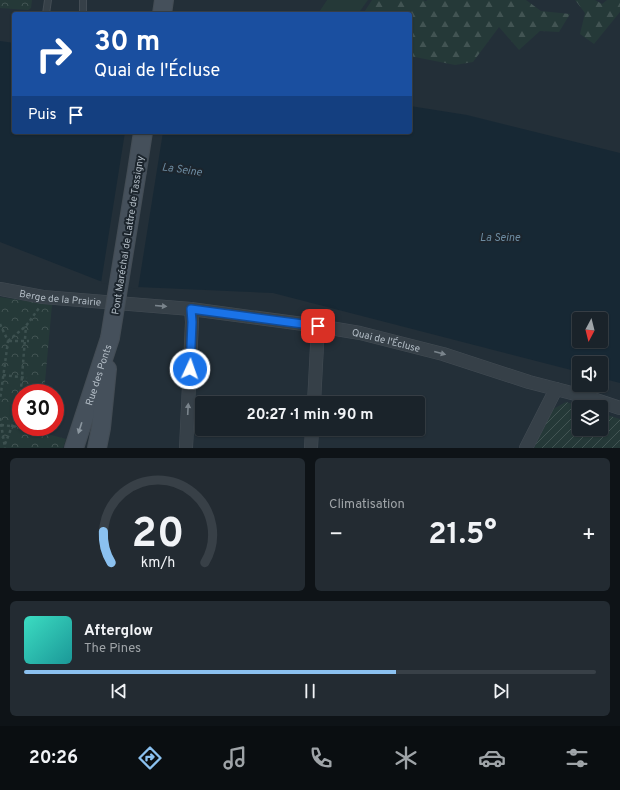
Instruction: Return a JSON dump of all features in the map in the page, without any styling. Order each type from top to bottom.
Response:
[{"type":"main road","points":[[162,12],[164,0]]},
{"type":"main road","name":"Pont Maréchal de Lattre de Tassigny","points":[[110,338],[143,134]]},
{"type":"main road","name":"Rue des Ponts","points":[[74,448],[110,338]]},
{"type":"main road","name":"Rue des Ponts","points":[[97,448],[101,428],[110,338]]},
{"type":"street","name":"Berge de la Prairie","points":[[0,289],[43,297],[122,303]]},
{"type":"street","name":"Quai de l'Écluse","points":[[122,303],[191,309],[360,333],[443,354],[529,382],[587,397],[620,408]]},
{"type":"street","points":[[186,448],[192,322],[191,309]]},
{"type":"street","points":[[314,396],[318,326]]},
{"type":"street","points":[[526,448],[556,389]]},
{"type":"street","points":[[311,448],[312,436]]},
{"type":"lane","points":[[46,12],[48,0]]},
{"type":"lane","points":[[83,0],[83,12]]},
{"type":"path","points":[[8,342],[26,326],[42,304],[43,297]]},
{"type":"path","points":[[0,324],[8,342],[0,400]]},
{"type":"path","points":[[21,384],[26,326]]},
{"type":"path","points":[[8,342],[29,341]]},
{"type":"path","points":[[3,375],[26,378]]},
{"type":"path","points":[[0,418],[5,448]]},
{"type":"path","points":[[1,425],[12,426],[5,444]]},
{"type":"green space","points":[[0,0],[32,0],[31,8],[28,10],[0,8]]},
{"type":"green space","points":[[327,0],[368,0],[359,12],[319,12]]},
{"type":"green space","points":[[372,0],[526,0],[541,11],[570,14],[559,32],[540,31],[519,50],[499,27],[473,62],[455,65],[412,56],[412,12],[364,12]]},
{"type":"green space","points":[[575,0],[595,0],[602,4],[607,0],[620,0],[620,12],[594,44],[580,34],[585,13]]},
{"type":"green space","points":[[0,297],[52,305],[45,384],[12,384],[12,436],[55,436],[66,439],[63,448],[0,448]]},
{"type":"green space","points":[[566,402],[572,404],[572,436],[608,436],[608,415],[620,419],[620,448],[534,448],[553,409]]},
{"type":"water","name":"La Seine","points":[[0,41],[12,43],[12,134],[412,134],[412,106],[467,115],[620,153],[620,383],[608,380],[608,356],[572,356],[572,370],[273,293],[138,287],[100,281],[0,242]]},
{"type":"pier","points":[[125,134],[163,134],[138,289],[101,283]]},
{"type":"route","points":[[190,369],[192,322],[191,309],[318,326]]}]
